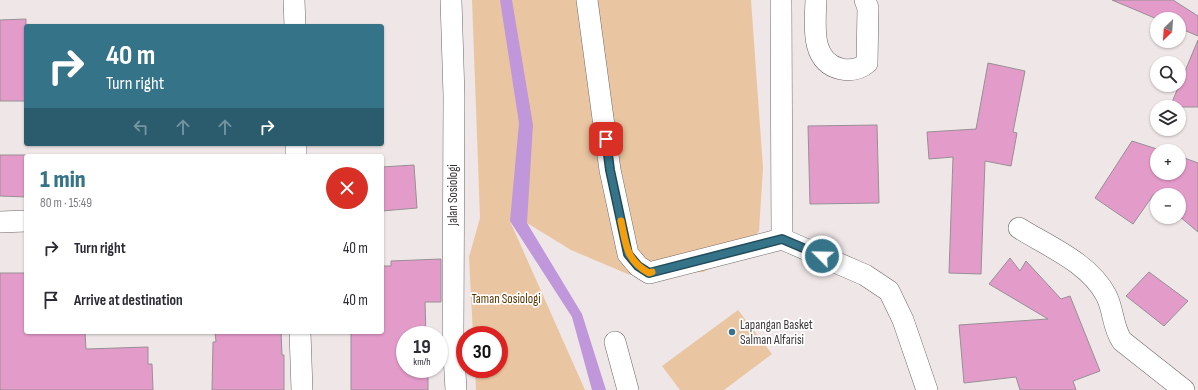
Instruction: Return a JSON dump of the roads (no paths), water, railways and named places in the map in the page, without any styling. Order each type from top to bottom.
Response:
[{"type":"street","points":[[294,0],[295,24]]},
{"type":"street","name":"Jalan Sosiologi","points":[[451,0],[454,96],[453,338],[456,390]]},
{"type":"street","points":[[587,0],[610,170],[628,254],[638,266],[649,273],[782,239],[865,275],[889,291],[904,320],[927,390]]},
{"type":"street","points":[[781,0],[782,239]]},
{"type":"street","points":[[816,0],[814,32],[818,50],[826,61],[834,67],[845,70],[861,68],[867,63],[868,8],[865,0]]},
{"type":"street","points":[[0,222],[24,221]]},
{"type":"street","points":[[1019,228],[1081,266],[1095,278],[1110,304],[1116,331],[1122,341],[1184,390]]},
{"type":"street","points":[[300,334],[302,390]]},
{"type":"street","points":[[615,342],[628,390]]},
{"type":"place","name":"Lapangan Basket Salman Alfarisi","points":[[732,332]]},
{"type":"park label","name":"Taman Sosiologi","points":[[506,299]]}]
